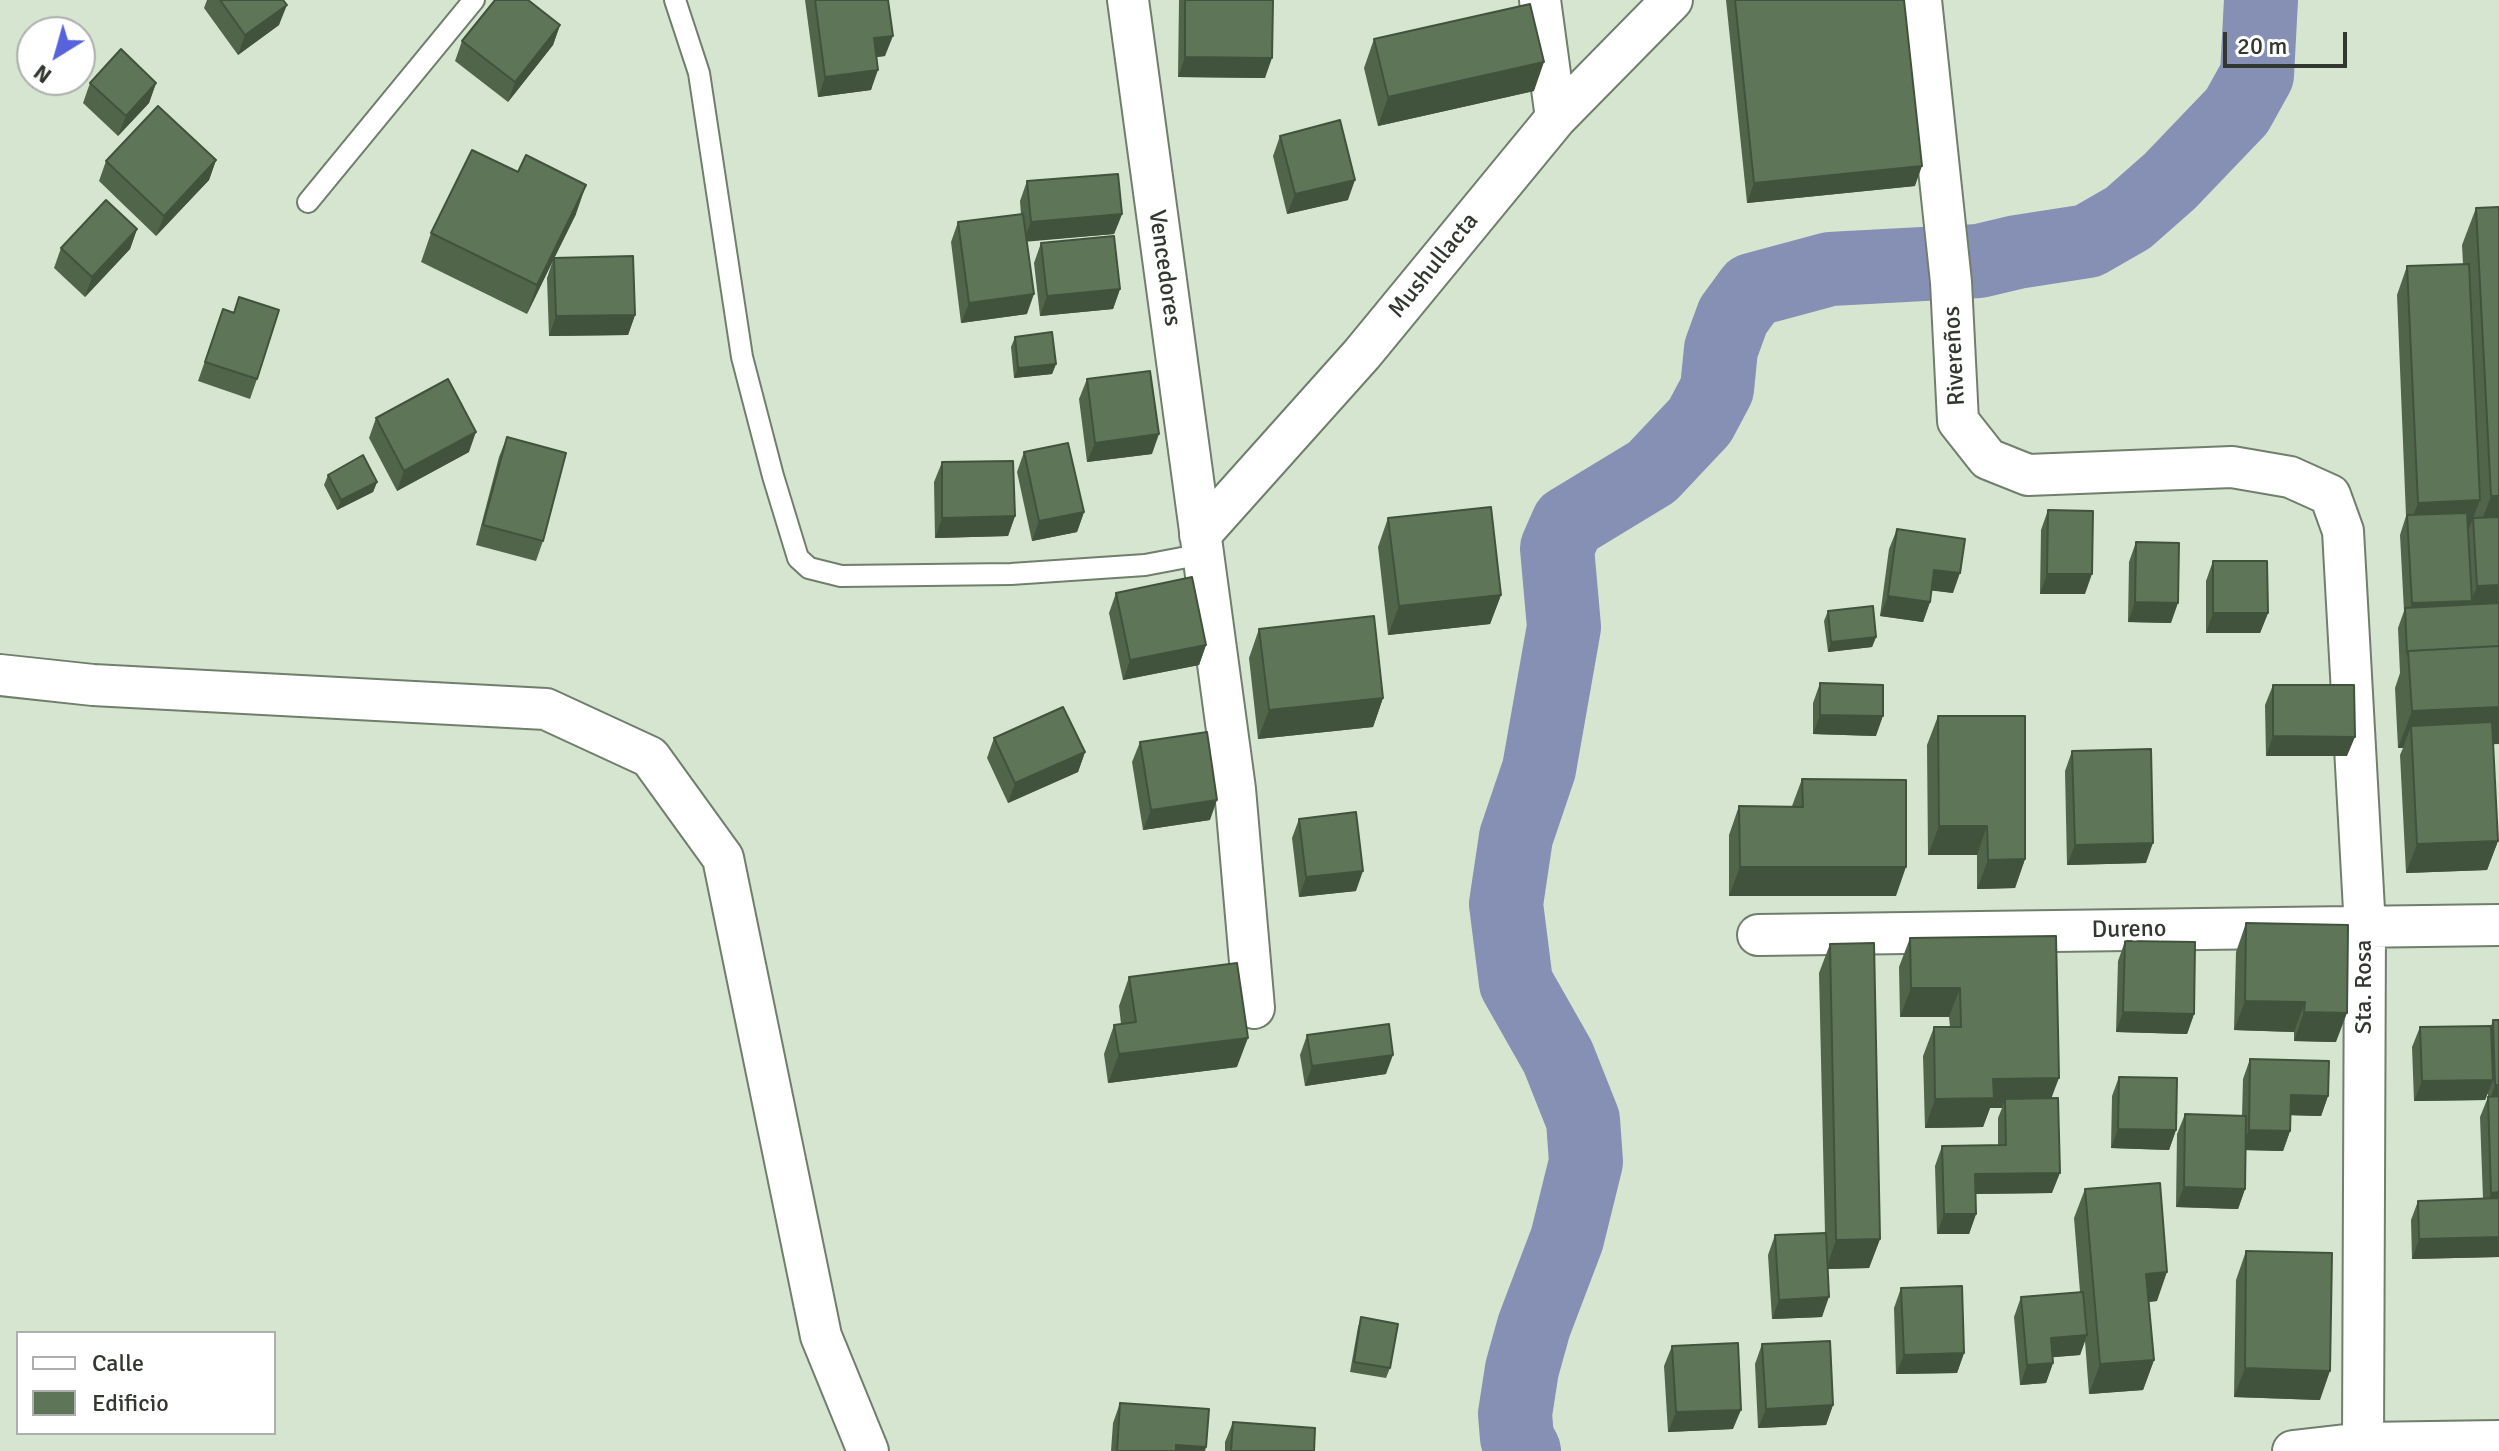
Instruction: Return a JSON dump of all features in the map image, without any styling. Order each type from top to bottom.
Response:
[{"type":"street","name":"Vencedores","points":[[1128,0],[1235,789],[1254,1008]]},
{"type":"street","points":[[1540,0],[1556,118]]},
{"type":"street","name":"Mushullacta","points":[[1202,545],[1556,118],[1672,0]]},
{"type":"street","name":"Rivereños","points":[[1921,0],[1951,282],[1958,421],[1988,459],[2028,475],[2232,467],[2290,477],[2330,495],[2343,531]]},
{"type":"street","name":"Sta. Rosa","points":[[2343,531],[2365,928],[2363,1443]]},
{"type":"street","points":[[0,675],[93,685],[546,709],[650,757],[723,858],[821,1336],[868,1451]]},
{"type":"street","name":"Dureno","points":[[1758,935],[2499,925]]},
{"type":"street","points":[[2293,1451],[2363,1443],[2499,1441]]},
{"type":"lane","points":[[308,202],[474,0]]},
{"type":"lane","points":[[675,0],[699,73],[742,357],[798,558],[809,568],[841,576],[1011,574],[1145,565],[1202,545]]},
{"type":"building","points":[[220,0],[283,0],[287,5],[245,35]]},
{"type":"building","points":[[495,0],[528,0],[560,25],[515,82],[462,41]]},
{"type":"building","points":[[815,0],[888,0],[893,36],[874,38],[878,70],[825,77]]},
{"type":"building","points":[[1185,0],[1273,0],[1272,58],[1185,57]]},
{"type":"building","points":[[1735,0],[1904,0],[1922,166],[1754,183]]},
{"type":"building","points":[[1530,4],[1544,62],[1388,97],[1374,39]]},
{"type":"building","points":[[121,49],[156,83],[126,116],[96,88],[96,76]]},
{"type":"building","points":[[158,106],[216,160],[164,216],[106,161]]},
{"type":"building","points":[[1340,120],[1355,180],[1295,194],[1280,136]]},
{"type":"building","points":[[472,150],[518,172],[526,155],[586,185],[537,285],[431,233]]},
{"type":"building","points":[[1118,174],[1122,214],[1031,222],[1027,181]]},
{"type":"building","points":[[106,200],[137,229],[92,277],[61,248]]},
{"type":"building","points":[[2499,207],[2499,496],[2491,496],[2476,208]]},
{"type":"building","points":[[1023,214],[1034,294],[969,303],[958,222]]},
{"type":"building","points":[[1114,236],[1120,289],[1047,296],[1041,243]]},
{"type":"building","points":[[633,256],[635,315],[556,316],[554,258]]},
{"type":"building","points":[[2469,264],[2480,500],[2418,503],[2407,266]]},
{"type":"building","points":[[239,297],[279,310],[257,379],[205,362],[223,309],[234,313]]},
{"type":"building","points":[[1052,332],[1056,364],[1018,368],[1015,337]]},
{"type":"building","points":[[1150,371],[1159,434],[1095,443],[1087,379]]},
{"type":"building","points":[[448,379],[476,432],[404,471],[376,418]]},
{"type":"building","points":[[507,437],[566,453],[543,541],[483,525]]},
{"type":"building","points":[[1068,443],[1084,512],[1039,521],[1024,452]]},
{"type":"building","points":[[363,455],[377,482],[341,500],[328,475]]},
{"type":"building","points":[[1013,461],[1015,516],[942,518],[942,462]]},
{"type":"building","points":[[1491,507],[1501,595],[1399,606],[1388,518]]},
{"type":"building","points":[[2048,510],[2093,511],[2092,574],[2047,574]]},
{"type":"building","points":[[2467,513],[2472,601],[2412,603],[2407,515]]},
{"type":"building","points":[[2499,517],[2499,585],[2477,586],[2473,518]]},
{"type":"building","points":[[1897,529],[1965,539],[1960,573],[1934,570],[1930,602],[1888,596]]},
{"type":"building","points":[[2136,542],[2179,543],[2178,603],[2135,602]]},
{"type":"building","points":[[2213,561],[2267,561],[2268,613],[2213,613]]},
{"type":"building","points":[[1192,577],[1206,645],[1130,660],[1116,593]]},
{"type":"building","points":[[2499,603],[2499,646],[2407,653],[2405,608]]},
{"type":"building","points":[[1873,606],[1876,637],[1831,642],[1828,611]]},
{"type":"building","points":[[1374,616],[1383,698],[1269,710],[1259,629]]},
{"type":"building","points":[[2499,646],[2499,707],[2412,711],[2408,651]]},
{"type":"building","points":[[1820,683],[1883,685],[1883,716],[1820,715]]},
{"type":"building","points":[[2273,685],[2354,685],[2355,737],[2273,736]]},
{"type":"building","points":[[1063,707],[1085,752],[1015,783],[994,738]]},
{"type":"building","points":[[1938,716],[2025,716],[2025,859],[1988,860],[1987,826],[1939,826]]},
{"type":"building","points":[[2492,722],[2498,841],[2417,844],[2411,726]]},
{"type":"building","points":[[1207,732],[1217,800],[1151,810],[1140,742]]},
{"type":"building","points":[[2151,749],[2153,843],[2075,845],[2072,751]]},
{"type":"building","points":[[1802,779],[1906,780],[1906,867],[1740,867],[1739,806],[1803,807]]},
{"type":"building","points":[[1356,812],[1363,871],[1306,877],[1299,819]]},
{"type":"building","points":[[2246,923],[2348,925],[2347,1013],[2304,1012],[2305,1002],[2245,1001]]},
{"type":"building","points":[[2056,936],[2059,1078],[1993,1079],[1994,1098],[1935,1099],[1934,1027],[1961,1027],[1960,988],[1911,988],[1910,938]]},
{"type":"building","points":[[2125,941],[2195,942],[2194,1014],[2123,1012]]},
{"type":"building","points":[[1874,943],[1880,1239],[1836,1240],[1830,944]]},
{"type":"building","points":[[1237,963],[1248,1038],[1119,1054],[1114,1025],[1136,1022],[1129,977]]},
{"type":"building","points":[[2493,1020],[2499,1020],[2499,1085],[2495,1085]]},
{"type":"building","points":[[1389,1024],[1393,1055],[1312,1066],[1307,1035]]},
{"type":"building","points":[[2491,1026],[2493,1080],[2422,1081],[2420,1027]]},
{"type":"building","points":[[2250,1059],[2329,1061],[2328,1096],[2291,1095],[2290,1131],[2249,1130]]},
{"type":"building","points":[[2119,1077],[2177,1078],[2176,1130],[2118,1129]]},
{"type":"building","points":[[2499,1096],[2499,1192],[2491,1193],[2488,1097]]},
{"type":"building","points":[[2058,1098],[2060,1173],[1975,1174],[1976,1214],[1944,1214],[1942,1146],[2006,1145],[2005,1099]]},
{"type":"building","points":[[2185,1114],[2246,1116],[2245,1189],[2184,1187]]},
{"type":"building","points":[[2160,1183],[2167,1272],[2146,1274],[2154,1360],[2100,1364],[2085,1189]]},
{"type":"building","points":[[2499,1198],[2499,1237],[2419,1239],[2418,1201]]},
{"type":"building","points":[[1826,1233],[1829,1297],[1779,1300],[1775,1235]]},
{"type":"building","points":[[2246,1251],[2332,1253],[2330,1371],[2245,1368]]},
{"type":"building","points":[[1962,1286],[1964,1353],[1904,1355],[1901,1288]]},
{"type":"building","points":[[2083,1292],[2087,1335],[2051,1338],[2053,1363],[2027,1365],[2021,1297]]},
{"type":"building","points":[[1361,1317],[1398,1324],[1390,1368],[1354,1362]]},
{"type":"building","points":[[1830,1341],[1833,1405],[1766,1409],[1762,1344]]},
{"type":"building","points":[[1738,1343],[1741,1410],[1676,1412],[1672,1346]]},
{"type":"building","points":[[1120,1403],[1209,1409],[1206,1447],[1176,1445],[1176,1451],[1117,1451]]},
{"type":"building","points":[[1233,1422],[1315,1428],[1314,1451],[1231,1451]]},
{"type":"waterway","points":[[1524,1451],[1517,1438],[1515,1414],[1522,1369],[1534,1326],[1567,1239],[1586,1162],[1583,1120],[1558,1057],[1516,983],[1506,904],[1516,837],[1539,769],[1564,627],[1557,548],[1568,523],[1652,472],[1700,421],[1717,389],[1721,349],[1733,316],[1752,290],[1830,269],[1979,261],[2088,241],[2128,218],[2170,181],[2237,111],[2257,75],[2261,0]]}]
